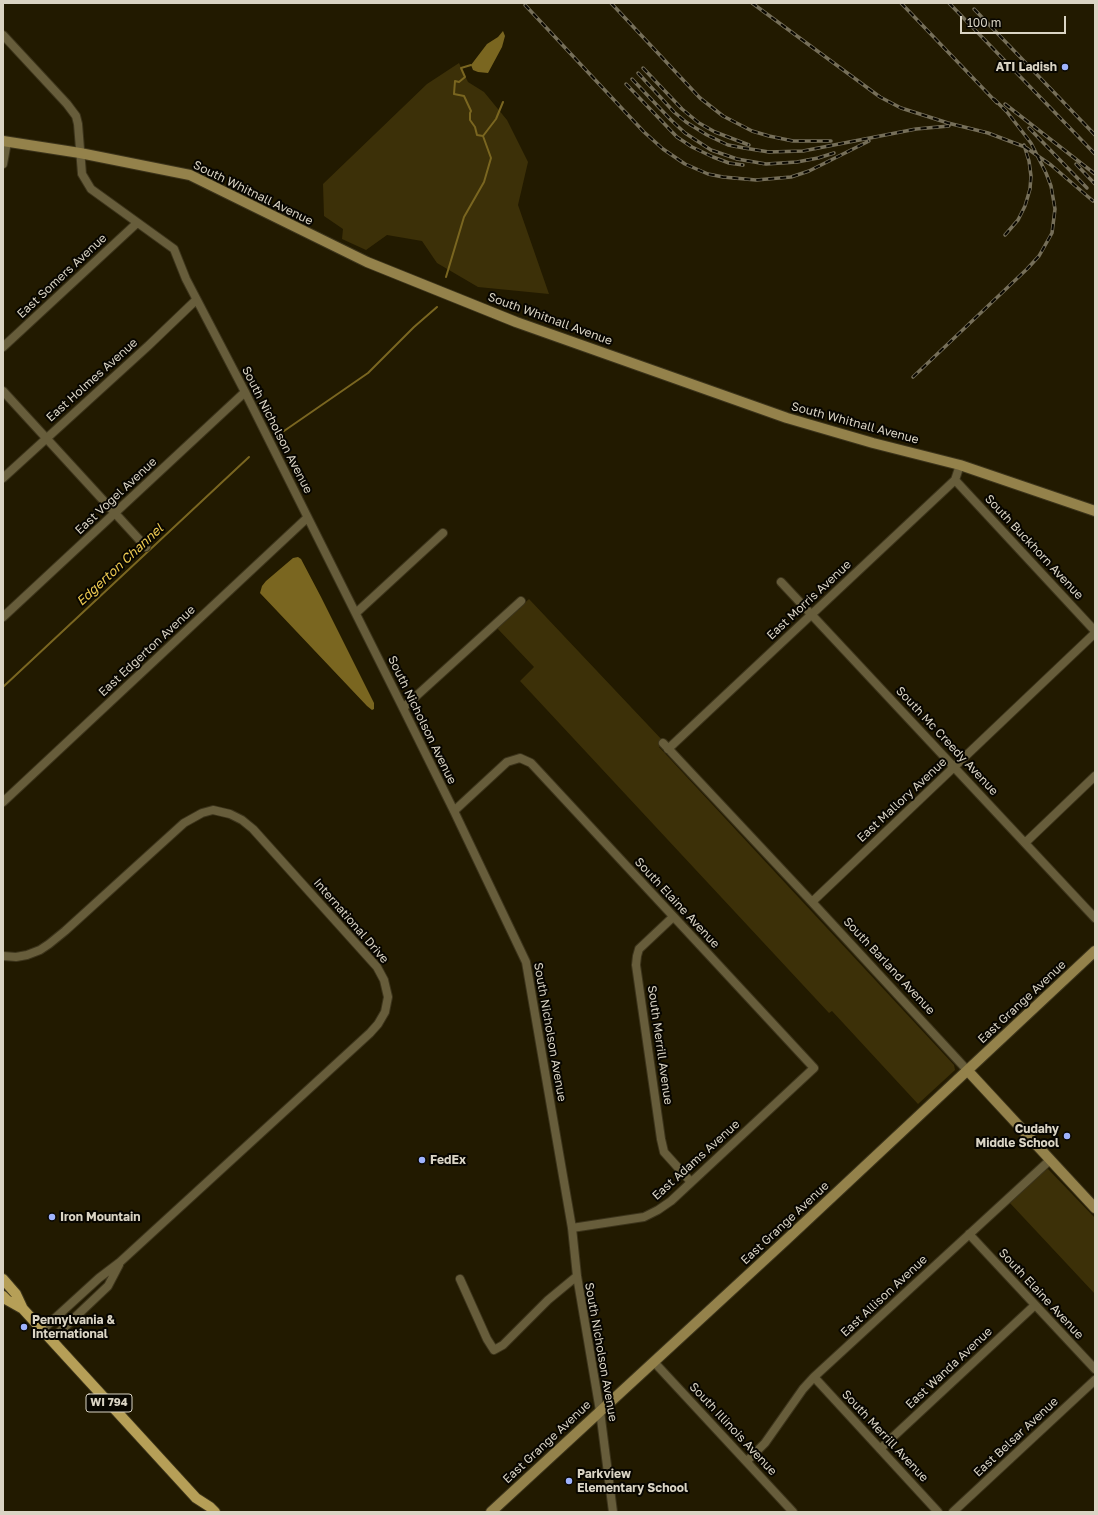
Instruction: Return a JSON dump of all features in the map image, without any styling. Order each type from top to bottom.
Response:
[{"type":"main road","name":"WI 794","points":[[3,1280],[16,1294],[23,1309]]},
{"type":"main road","name":"WI 794","points":[[3,1296],[23,1309],[196,1498],[215,1512]]},
{"type":"main road","name":"WI 794","points":[[196,1498],[203,1512]]},
{"type":"street","name":"South Nicholson Avenue","points":[[3,35],[72,110],[78,124],[82,174],[91,189],[174,249],[186,280],[245,392],[356,613],[454,811],[526,962],[572,1228],[577,1276],[600,1411],[613,1512]]},
{"type":"street","name":"South Whitnall Avenue","points":[[5,142],[80,153],[190,175],[367,262],[516,322],[787,418],[960,465],[1095,511]]},
{"type":"street","points":[[3,164],[5,142]]},
{"type":"street","name":"East Somers Avenue","points":[[3,347],[137,223]]},
{"type":"street","name":"East Holmes Avenue","points":[[3,478],[148,346],[196,300]]},
{"type":"street","points":[[3,391],[146,547]]},
{"type":"street","name":"East Vogel Avenue","points":[[3,617],[245,392]]},
{"type":"street","name":"East Morris Avenue","points":[[665,746],[812,614],[955,480],[960,465]]},
{"type":"street","name":"South Buckhorn Avenue","points":[[955,480],[1095,632]]},
{"type":"street","name":"East Edgerton Avenue","points":[[3,802],[307,518]]},
{"type":"street","points":[[356,613],[443,533]]},
{"type":"street","name":"South Mc Creedy Avenue","points":[[781,582],[1095,918]]},
{"type":"street","points":[[403,708],[521,601]]},
{"type":"street","name":"East Mallory Avenue","points":[[812,902],[1095,632]]},
{"type":"street","name":"South Barland Avenue","points":[[665,746],[812,902],[1095,1208]]},
{"type":"street","name":"South Elaine Avenue","points":[[454,811],[507,762],[520,758],[531,763],[814,1068]]},
{"type":"street","points":[[1025,843],[1095,776]]},
{"type":"street","name":"International Drive","points":[[3,956],[16,957],[40,950],[49,944],[184,823],[202,813],[213,810],[230,814],[242,820],[252,829],[377,967],[384,980],[388,996],[387,1006],[382,1017],[370,1033],[120,1262],[99,1278],[42,1330]]},
{"type":"street","name":"South Merrill Avenue","points":[[673,917],[639,949],[636,965],[664,1152],[691,1182]]},
{"type":"street","name":"East Grange Avenue","points":[[492,1512],[968,1071],[1095,951]]},
{"type":"street","name":"East Adams Avenue","points":[[572,1228],[644,1217],[658,1210],[691,1182],[814,1068]]},
{"type":"street","name":"East Allison Avenue","points":[[747,1461],[765,1443],[803,1390],[814,1378],[1050,1160]]},
{"type":"street","name":"South Elaine Avenue","points":[[969,1234],[1095,1369]]},
{"type":"street","name":"International Drive","points":[[51,1340],[108,1286],[120,1262]]},
{"type":"street","points":[[460,1279],[487,1339],[494,1350],[503,1345],[548,1300],[577,1276]]},
{"type":"street","name":"East Wanda Avenue","points":[[880,1449],[1035,1305]]},
{"type":"street","name":"South Illinois Avenue","points":[[654,1362],[793,1512]]},
{"type":"street","name":"South Merrill Avenue","points":[[814,1378],[938,1512]]},
{"type":"street","name":"East Belsar Avenue","points":[[953,1512],[1095,1380]]},
{"type":"shaded area","points":[[503,31],[505,36],[502,47],[488,73],[473,70],[471,65],[487,44],[498,37]]},
{"type":"shaded area","points":[[459,63],[468,82],[484,92],[507,120],[528,162],[518,205],[549,294],[478,287],[437,263],[422,241],[387,235],[366,250],[342,239],[343,229],[324,216],[323,184],[427,84]]},
{"type":"shaded area","points":[[298,557],[301,559],[321,597],[374,703],[374,709],[372,710],[260,593],[262,586],[266,581],[293,558]]},
{"type":"shaded area","points":[[529,599],[664,742],[659,747],[954,1065],[955,1070],[918,1104],[832,1011],[829,1013],[520,681],[534,667],[497,628]]},
{"type":"shaded area","points":[[1048,1169],[1095,1218],[1095,1294],[1009,1202]]},
{"type":"waterway","name":"Edgerton Channel","points":[[471,65],[461,68],[465,77],[459,82],[455,81],[454,94],[464,96],[471,111],[470,120],[475,127],[477,135],[483,136]]},
{"type":"waterway","points":[[483,136],[496,119],[503,102]]},
{"type":"waterway","name":"Edgerton Channel","points":[[446,277],[464,217],[484,182],[491,158],[483,136]]},
{"type":"waterway","name":"Edgerton Channel","points":[[284,431],[368,373],[414,327],[437,307]]},
{"type":"waterway","name":"Edgerton Channel","points":[[3,687],[249,457]]},
{"type":"railway","points":[[611,3],[700,98],[723,116],[752,131],[769,136],[793,141],[831,141]]},
{"type":"railway","points":[[752,3],[880,97],[901,108],[948,123],[988,133],[1025,147],[1051,165],[1093,201]]},
{"type":"railway","points":[[901,3],[997,103]]},
{"type":"railway","points":[[949,3],[1095,154]]},
{"type":"railway","points":[[525,5],[644,132],[663,149],[685,164],[708,174],[756,180],[791,177],[809,171],[869,141]]},
{"type":"railway","points":[[974,9],[1095,135]]},
{"type":"railway","points":[[643,68],[682,109],[699,123],[715,132],[749,145]]},
{"type":"railway","points":[[638,73],[674,112],[686,122],[707,135],[728,145],[744,148],[769,152],[803,151],[916,129],[949,126]]},
{"type":"railway","points":[[632,79],[685,133],[711,150],[737,159],[766,164],[797,162],[834,153]]},
{"type":"railway","points":[[626,84],[677,137],[692,147],[713,157],[729,163],[743,165]]},
{"type":"railway","points":[[913,377],[1027,269],[1039,256],[1052,233],[1055,209],[1051,186],[1046,173],[1031,143],[1007,112],[994,99]]},
{"type":"railway","points":[[1005,104],[1095,174]]},
{"type":"railway","points":[[1029,128],[1087,188]]},
{"type":"railway","points":[[1005,235],[1018,220],[1025,206],[1030,189],[1031,176],[1029,161],[1024,145]]},
{"type":"railway","points":[[1076,164],[1095,184]]},
{"type":"place","name":"ATI Ladish","points":[[1065,67]]},
{"type":"place","name":"Cudahy Middle School","points":[[1067,1136]]},
{"type":"place","name":"FedEx","points":[[422,1160]]},
{"type":"place","name":"Iron Mountain","points":[[52,1217]]},
{"type":"place","name":"Pennylvania & International","points":[[24,1327]]},
{"type":"place","name":"Parkview Elementary School","points":[[569,1481]]}]
